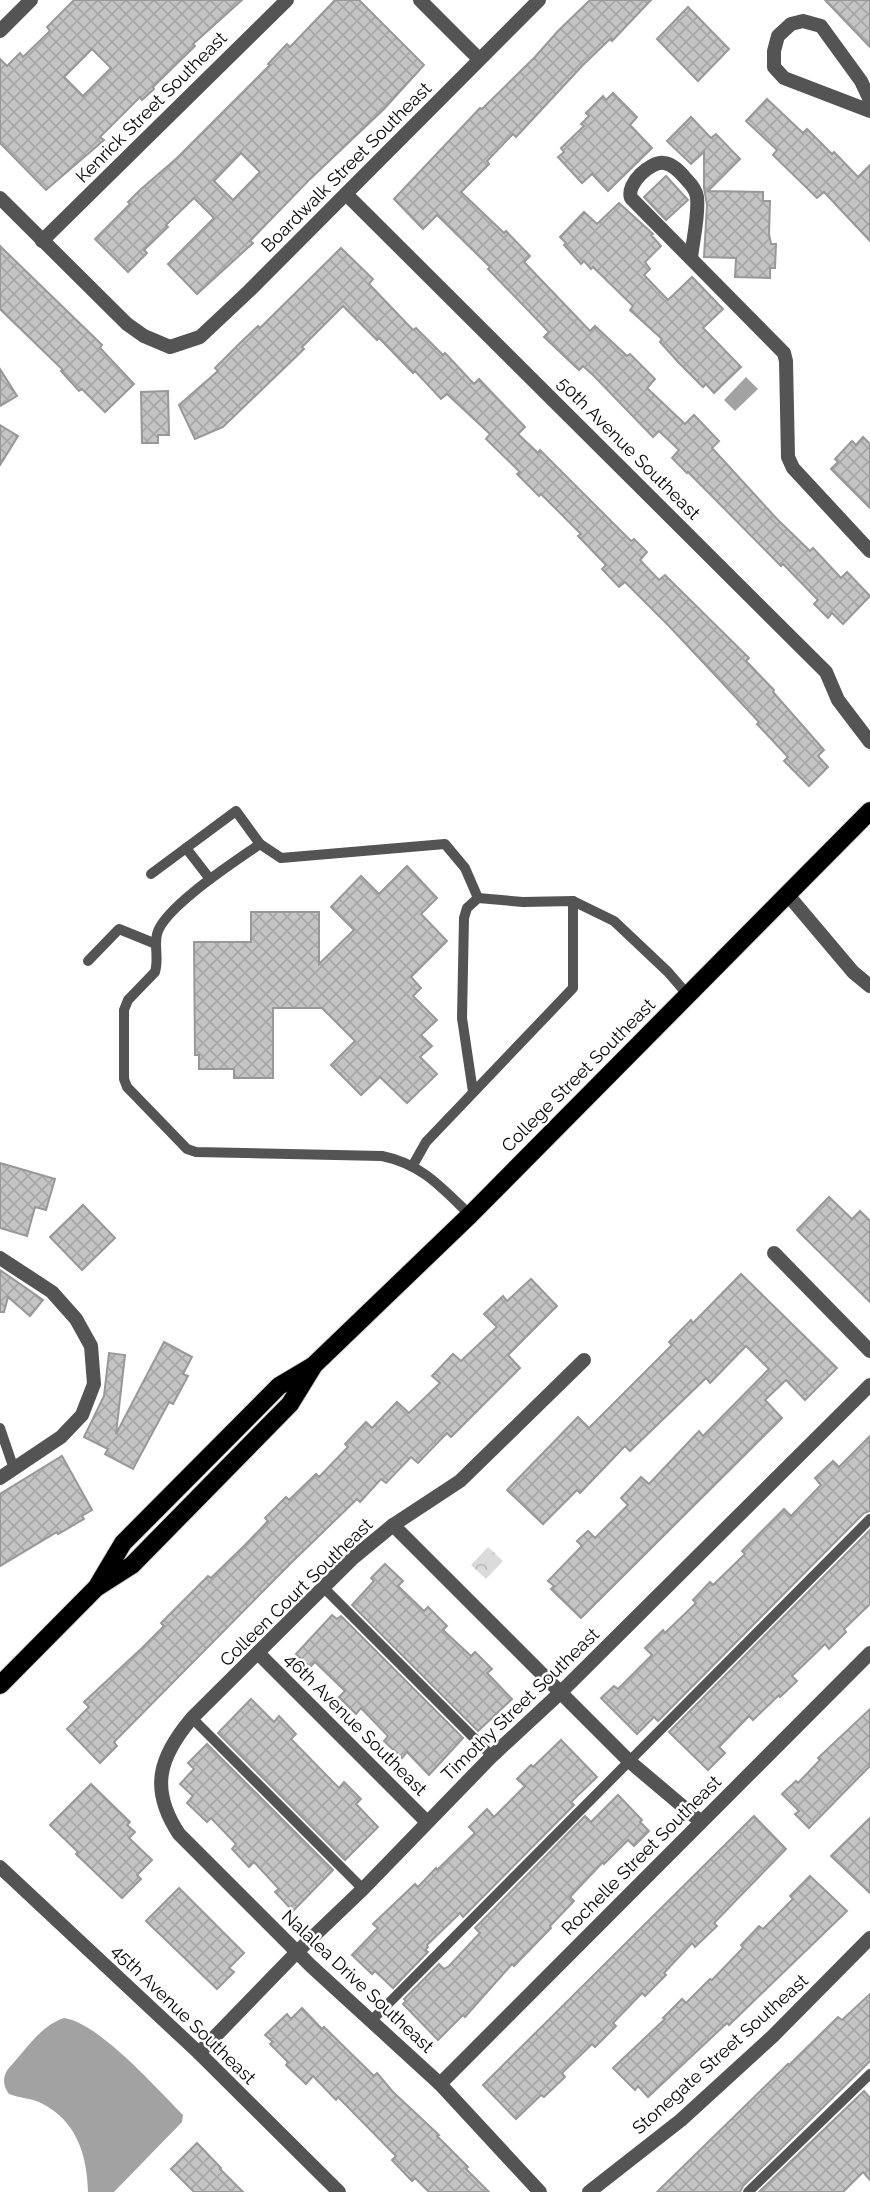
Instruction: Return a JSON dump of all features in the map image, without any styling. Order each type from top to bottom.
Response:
[{"type":"main road","name":"College Street Southeast","points":[[2,1686],[96,1588],[132,1565],[290,1404],[314,1365],[470,1215],[870,811]]},
{"type":"street","points":[[0,31],[31,0]]},
{"type":"street","name":"Kenrick Street Southeast","points":[[42,241],[287,0]]},
{"type":"street","points":[[420,0],[479,59]]},
{"type":"street","name":"Boardwalk Street Southeast","points":[[42,241],[127,324],[144,336],[170,346],[200,337],[539,0]]},
{"type":"street","points":[[870,100],[861,80],[821,26],[803,20],[791,24],[778,36],[774,67],[784,78],[870,111]]},
{"type":"street","points":[[691,258],[697,197],[680,172],[668,163],[660,163],[652,166],[631,185],[631,198],[785,353],[788,457],[793,468],[868,546]]},
{"type":"street","name":"50th Avenue Southeast","points":[[346,194],[826,673],[838,700],[870,742]]},
{"type":"street","points":[[0,198],[42,241]]},
{"type":"street","points":[[788,895],[853,972],[870,986]]},
{"type":"street","points":[[774,1253],[870,1351]]},
{"type":"street","points":[[0,1258],[52,1293],[76,1320],[91,1346],[94,1384],[82,1416],[61,1437],[0,1478]]},
{"type":"street","name":"Colleen Court Southeast","points":[[162,1791],[162,1773],[170,1746],[192,1718],[353,1558],[393,1525],[460,1481],[584,1360]]},
{"type":"street","name":"Timothy Street Southeast","points":[[199,2053],[492,1756],[560,1693],[870,1385]]},
{"type":"street","points":[[393,1525],[629,1761],[700,1821]]},
{"type":"street","name":"46th Avenue Southeast","points":[[258,1653],[427,1822]]},
{"type":"street","name":"Rochelle Street Southeast","points":[[440,2084],[870,1653]]},
{"type":"street","name":"Nalalea Drive Southeast","points":[[162,1791],[169,1819],[179,1834],[297,1952],[440,2084],[540,2192]]},
{"type":"street","name":"45th Avenue Southeast","points":[[0,1867],[199,2053],[339,2192]]},
{"type":"street","name":"Stonegate Street Southeast","points":[[589,2192],[681,2120],[773,2036],[870,1938]]},
{"type":"lane","points":[[151,874],[236,811],[260,844],[281,858],[446,844],[465,868],[478,898]]},
{"type":"lane","points":[[260,844],[210,879],[170,913],[157,932],[155,972],[128,1000],[124,1010],[124,1079],[127,1087],[187,1149],[196,1152],[382,1156],[413,1165],[437,1183],[470,1215]]},
{"type":"lane","points":[[186,848],[210,879]]},
{"type":"lane","points":[[473,1092],[462,1018],[464,931],[467,908],[478,898],[523,902],[573,901],[614,921],[668,972],[687,994]]},
{"type":"lane","points":[[413,1165],[426,1142],[573,988],[573,901]]},
{"type":"lane","points":[[88,961],[120,929],[156,944]]},
{"type":"lane","points":[[0,1428],[14,1469]]},
{"type":"lane","points":[[372,2021],[870,1519]]},
{"type":"lane","points":[[324,1588],[492,1756]]},
{"type":"lane","points":[[192,1718],[363,1889]]},
{"type":"lane","points":[[748,2192],[870,2074]]},
{"type":"green space","points":[[488,1547],[503,1561],[486,1579],[471,1565]]},
{"type":"shaded area","points":[[746,377],[758,389],[735,411],[724,400]]},
{"type":"shaded area","points":[[64,2018],[78,2022],[110,2044],[183,2115],[182,2122],[114,2192],[88,2192],[82,2152],[71,2129],[53,2110],[37,2101],[9,2094],[4,2085],[8,2069],[27,2047],[40,2033]]},
{"type":"building","points":[[74,0],[242,0],[193,44],[195,46],[153,87],[154,89],[142,100],[140,97],[100,137],[104,140],[46,190],[0,143],[0,59],[7,66],[20,53],[23,57],[50,31],[47,27]],"holes":[[[92,49],[111,68],[83,96],[64,77]]]},
{"type":"building","points":[[335,0],[359,0],[424,65],[384,109],[250,241],[253,243],[197,294],[168,264],[214,218],[194,198],[166,225],[168,227],[144,250],[147,253],[128,272],[95,239],[130,204],[128,202],[140,190],[177,158],[270,65],[268,64],[287,44],[290,47]],"holes":[[[241,153],[260,172],[233,200],[214,181]]]},
{"type":"building","points":[[590,0],[651,0],[612,41],[610,39],[583,65],[516,137],[513,134],[487,161],[489,164],[461,192],[530,256],[524,262],[590,331],[595,326],[627,356],[630,354],[655,379],[647,388],[685,424],[694,415],[719,441],[712,448],[777,519],[810,551],[813,548],[841,578],[847,572],[870,596],[843,624],[832,613],[828,618],[814,604],[818,600],[783,564],[781,566],[672,458],[679,450],[659,431],[653,437],[594,376],[583,366],[579,370],[544,337],[549,332],[488,269],[490,267],[437,215],[423,229],[394,199],[480,108],[535,57]]},
{"type":"building","points":[[825,0],[870,0],[870,47]]},
{"type":"building","points":[[688,7],[729,49],[698,81],[657,39]]},
{"type":"building","points":[[613,93],[637,117],[630,125],[652,148],[608,191],[592,174],[582,183],[558,157],[564,152],[561,148],[584,126],[581,124],[589,116],[586,113],[603,96],[606,100]]},
{"type":"building","points":[[767,99],[803,133],[807,129],[832,154],[834,152],[858,177],[870,165],[870,241],[824,192],[817,198],[773,155],[777,150],[746,121]]},
{"type":"building","points":[[691,117],[711,138],[716,134],[740,159],[708,191],[763,192],[763,201],[770,201],[769,234],[771,244],[776,244],[775,268],[770,268],[770,278],[735,277],[736,258],[704,257],[707,205],[704,152],[691,164],[667,141]]},
{"type":"building","points":[[666,176],[688,200],[666,220],[644,197]]},
{"type":"building","points":[[619,203],[653,234],[651,235],[661,246],[645,262],[650,269],[644,275],[668,300],[692,277],[723,309],[703,328],[741,367],[714,393],[706,384],[703,387],[678,362],[660,342],[662,339],[630,310],[633,306],[593,267],[591,269],[584,261],[581,264],[560,237],[584,212],[597,224]]},
{"type":"building","points":[[0,246],[102,345],[100,348],[134,384],[105,412],[82,389],[79,391],[61,371],[63,370],[0,309]]},
{"type":"building","points":[[341,248],[373,279],[369,284],[413,330],[416,328],[443,355],[445,353],[474,384],[479,379],[525,427],[518,434],[538,453],[540,450],[631,541],[634,539],[647,552],[640,560],[659,580],[665,575],[749,658],[746,661],[824,750],[818,756],[828,767],[809,786],[784,761],[788,757],[757,724],[759,722],[669,626],[625,582],[619,587],[602,569],[606,565],[578,536],[581,534],[517,474],[520,472],[486,439],[490,434],[447,394],[441,399],[415,371],[413,373],[343,306],[302,347],[304,349],[223,427],[195,439],[179,405],[218,371],[215,368]]},
{"type":"building","points":[[0,369],[17,396],[0,406]]},
{"type":"building","points":[[168,391],[169,435],[158,435],[158,443],[142,443],[141,392]]},
{"type":"building","points":[[0,425],[18,436],[0,465]]},
{"type":"building","points":[[863,437],[870,444],[870,508],[831,469],[838,462],[835,459],[852,441],[856,445]]},
{"type":"building","points":[[407,866],[437,898],[421,914],[447,941],[411,977],[421,988],[413,996],[437,1020],[421,1035],[432,1046],[420,1057],[437,1074],[407,1103],[380,1077],[361,1095],[331,1065],[355,1041],[322,1008],[273,1008],[273,1078],[234,1078],[234,1069],[199,1069],[199,1055],[195,1055],[194,942],[251,942],[251,912],[319,912],[319,964],[354,930],[331,907],[361,876],[379,894]]},
{"type":"building","points":[[0,1163],[55,1179],[46,1210],[35,1207],[27,1236],[0,1228]]},
{"type":"building","points":[[829,1197],[852,1219],[860,1211],[870,1221],[870,1302],[797,1230]]},
{"type":"building","points":[[83,1205],[115,1238],[82,1270],[50,1237]]},
{"type":"building","points":[[0,1270],[43,1300],[30,1316],[8,1297],[4,1312],[0,1312]]},
{"type":"building","points":[[741,1274],[837,1368],[805,1400],[786,1380],[765,1400],[782,1418],[581,1618],[551,1589],[554,1586],[548,1581],[582,1546],[577,1541],[588,1531],[595,1538],[628,1505],[621,1498],[641,1477],[649,1484],[699,1431],[703,1436],[769,1369],[746,1346],[710,1383],[706,1378],[630,1451],[625,1446],[580,1493],[577,1490],[543,1524],[507,1490],[578,1417],[589,1428],[672,1345],[669,1342],[691,1320],[693,1323]]},
{"type":"building","points":[[531,1279],[557,1306],[508,1355],[520,1368],[451,1437],[447,1433],[418,1463],[411,1457],[386,1483],[381,1479],[360,1502],[357,1499],[114,1742],[117,1746],[100,1763],[67,1729],[89,1707],[84,1702],[164,1626],[161,1623],[208,1576],[211,1578],[246,1544],[268,1521],[265,1518],[286,1497],[289,1500],[316,1474],[319,1477],[348,1447],[345,1444],[366,1422],[372,1428],[397,1402],[409,1413],[440,1383],[432,1376],[453,1354],[461,1361],[497,1327],[484,1314],[503,1296],[507,1301]]},
{"type":"building","points":[[164,1342],[192,1357],[183,1374],[188,1376],[173,1404],[169,1402],[133,1469],[105,1454],[108,1449],[84,1437],[104,1396],[109,1353],[125,1355],[116,1434]]},
{"type":"building","points":[[870,1436],[870,1511],[864,1513],[658,1721],[654,1717],[637,1734],[601,1698],[614,1686],[618,1689],[652,1655],[645,1648],[696,1603],[693,1600],[710,1582],[713,1585],[745,1554],[742,1551],[784,1509],[791,1516],[821,1485],[815,1478],[833,1461],[839,1467]]},
{"type":"building","points":[[62,1456],[92,1510],[82,1516],[84,1519],[0,1566],[0,1494]]},
{"type":"building","points":[[870,1530],[870,1604],[844,1629],[846,1632],[829,1649],[825,1644],[792,1676],[797,1681],[780,1697],[779,1695],[753,1720],[749,1716],[719,1747],[725,1753],[708,1770],[669,1732]]},
{"type":"building","points":[[385,1564],[403,1581],[398,1586],[424,1611],[428,1607],[447,1626],[443,1630],[471,1656],[475,1652],[492,1669],[487,1673],[512,1699],[478,1731],[352,1605],[374,1581],[371,1578]]},
{"type":"building","points":[[332,1615],[337,1619],[341,1616],[463,1738],[429,1775],[407,1752],[402,1758],[384,1741],[388,1736],[361,1708],[356,1714],[339,1697],[345,1691],[315,1662],[310,1667],[296,1654]]},
{"type":"building","points":[[251,1699],[274,1722],[279,1716],[296,1734],[291,1739],[339,1788],[344,1782],[361,1799],[356,1804],[378,1827],[345,1860],[218,1733]]},
{"type":"building","points":[[870,1709],[870,1766],[809,1828],[795,1814],[799,1811],[782,1794],[796,1781],[798,1783],[820,1760],[818,1758]]},
{"type":"building","points":[[561,1740],[597,1777],[571,1802],[574,1805],[463,1917],[460,1913],[427,1945],[425,1950],[428,1952],[393,1988],[375,1971],[372,1974],[352,1955],[378,1928],[373,1924],[415,1884],[418,1887],[475,1833],[469,1827],[487,1809],[494,1817],[525,1786],[517,1779]]},
{"type":"building","points":[[207,1744],[333,1870],[293,1911],[275,1892],[279,1889],[254,1862],[249,1867],[232,1849],[236,1844],[211,1818],[207,1822],[187,1803],[193,1796],[180,1784],[194,1769],[188,1763]]},
{"type":"building","points":[[91,1784],[130,1822],[127,1825],[135,1832],[129,1838],[152,1860],[137,1875],[141,1879],[122,1898],[50,1825]]},
{"type":"building","points":[[618,1795],[649,1831],[634,1846],[628,1840],[604,1864],[603,1862],[570,1897],[574,1901],[551,1928],[514,1966],[512,1964],[465,2017],[463,2015],[438,2040],[403,2004],[406,2001],[404,1999],[439,1964],[444,1969],[449,1966],[480,1933],[475,1928],[585,1816],[591,1822]]},
{"type":"building","points":[[754,1816],[786,1849],[714,1923],[717,1926],[695,1947],[692,1943],[664,1973],[666,1975],[645,1996],[642,1993],[613,2023],[616,2026],[595,2047],[592,2044],[562,2073],[565,2077],[516,2119],[483,2085]]},
{"type":"building","points":[[870,1818],[870,1893],[831,1856]]},
{"type":"building","points":[[810,1876],[847,1911],[729,2025],[727,2023],[648,2097],[638,2086],[635,2090],[613,2068],[665,2019],[663,2018],[682,1999],[686,2003],[712,1980],[743,1948],[741,1945],[759,1926],[763,1929],[793,1899],[790,1896]]},
{"type":"building","points":[[179,1888],[244,1953],[229,1968],[234,1972],[217,1989],[146,1921]]},
{"type":"building","points":[[870,1994],[870,2061],[740,2192],[657,2192],[838,2017],[842,2020]]},
{"type":"building","points":[[302,2008],[374,2076],[377,2073],[393,2092],[439,2135],[437,2136],[489,2192],[429,2192],[415,2178],[412,2181],[392,2160],[396,2156],[338,2097],[336,2100],[313,2076],[306,2084],[286,2065],[288,2062],[265,2035],[287,2014],[291,2019]]},
{"type":"building","points":[[864,2091],[870,2098],[870,2180],[863,2172],[843,2192],[759,2192]]},
{"type":"building","points":[[197,2143],[243,2192],[194,2192],[171,2169]]}]
